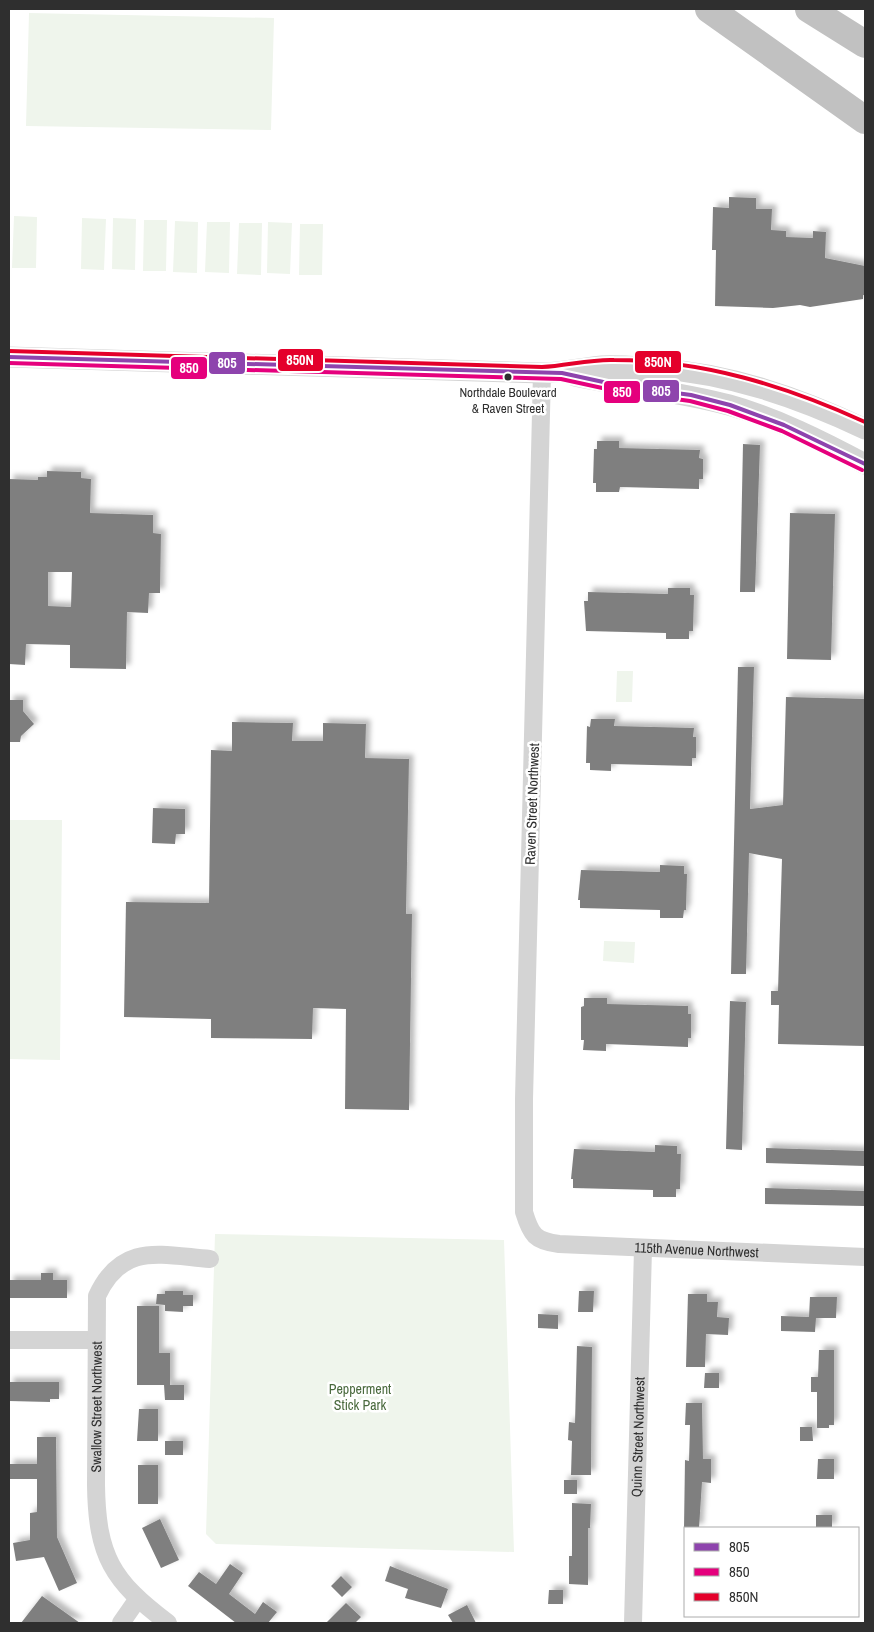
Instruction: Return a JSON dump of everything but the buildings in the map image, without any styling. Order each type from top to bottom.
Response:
[{"type":"highway","points":[[709,9],[865,120]]},
{"type":"highway","points":[[714,9],[865,101]]},
{"type":"highway","points":[[809,9],[865,44]]},
{"type":"highway","points":[[829,9],[865,28]]},
{"type":"street","points":[[9,357],[552,373],[617,385],[691,395],[730,405],[793,428],[865,464]]},
{"type":"street","points":[[552,373],[602,366],[706,374],[782,393],[819,407],[865,429]]},
{"type":"street","name":"Raven Street Northwest","points":[[531,1234],[524,1212],[524,1099],[552,373]]},
{"type":"street","name":"115th Avenue Northwest","points":[[531,1234],[544,1242],[559,1244],[865,1257]]},
{"type":"street","name":"Quinn Street Northwest","points":[[633,1623],[643,1249]]},
{"type":"street","name":"Swallow Street Northwest","points":[[168,1623],[138,1600],[118,1578],[107,1555],[96,1512],[95,1340],[97,1296],[105,1278],[119,1265],[134,1257],[154,1255],[210,1259]]},
{"type":"street","points":[[9,1340],[95,1340]]},
{"type":"street","points":[[121,1623],[138,1600]]},
{"type":"green space","points":[[29,13],[274,18],[271,130],[26,126]]},
{"type":"green space","points":[[14,216],[37,217],[36,268],[12,268]]},
{"type":"green space","points":[[82,218],[106,219],[104,270],[81,269]]},
{"type":"green space","points":[[113,218],[136,219],[135,270],[112,269]]},
{"type":"green space","points":[[144,220],[167,220],[166,271],[143,271]]},
{"type":"green space","points":[[175,221],[198,222],[197,273],[173,272]]},
{"type":"green space","points":[[207,222],[230,222],[229,273],[205,272]]},
{"type":"green space","points":[[268,222],[292,223],[290,274],[267,273]]},
{"type":"green space","points":[[239,223],[262,223],[261,275],[237,274]]},
{"type":"green space","points":[[300,224],[323,224],[322,275],[299,275]]},
{"type":"green space","points":[[617,671],[633,671],[632,702],[616,702]]},
{"type":"green space","points":[[9,820],[62,820],[60,1060],[9,1059]]},
{"type":"green space","points":[[604,941],[635,942],[634,963],[603,961]]},
{"type":"green space","name":"Pepperment Stick Park","points":[[215,1234],[504,1240],[514,1552],[216,1544],[206,1534]]},
{"type":"transit line","name":"850N","points":[[9,351],[542,367],[605,360],[647,361],[712,370],[743,378],[805,397],[865,422]]},
{"type":"transit line","name":"805","points":[[9,357],[562,373],[617,385],[691,395],[730,405],[784,425],[865,464]]},
{"type":"transit line","name":"850","points":[[9,363],[561,379],[616,391],[690,401],[728,411],[782,431],[862,470]]},
{"type":"place","name":"Northdale Boulevard & Raven Street","points":[[508,377]]}]
